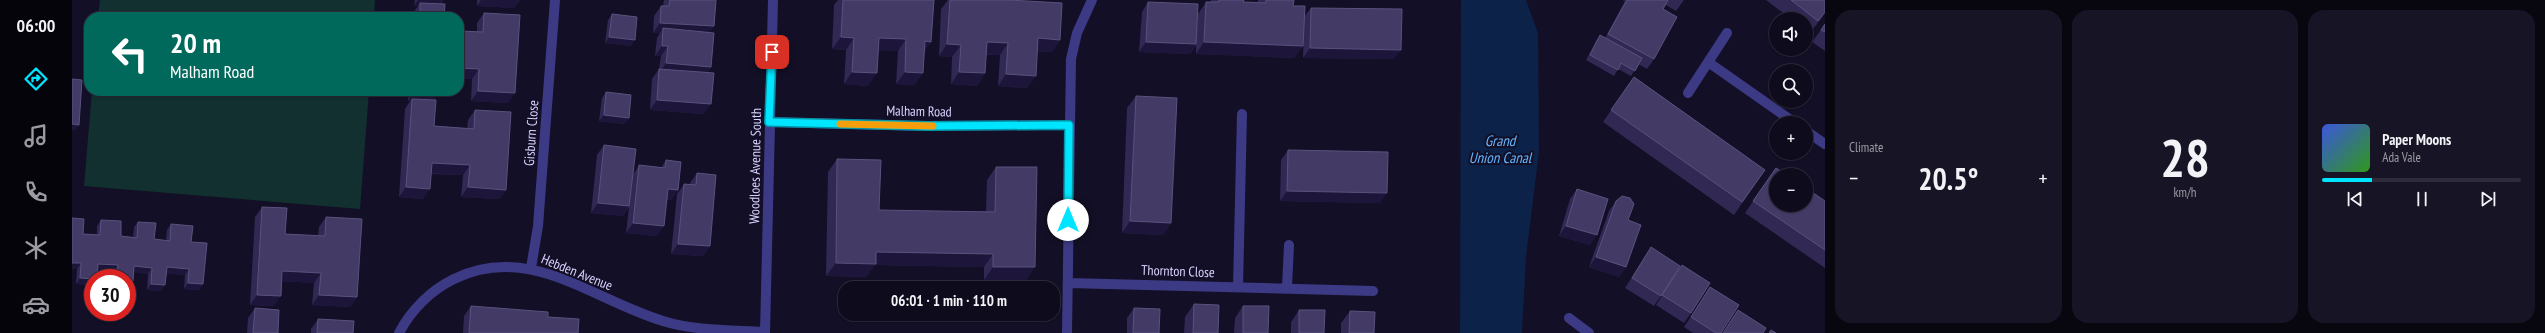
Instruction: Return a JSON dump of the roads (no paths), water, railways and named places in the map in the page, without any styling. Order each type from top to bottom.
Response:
[{"type":"street","name":"Gisburn Close","points":[[531,268],[538,226],[555,0]]},
{"type":"street","name":"Woodloes Avenue South","points":[[765,332],[773,0]]},
{"type":"street","points":[[1067,333],[1069,125],[1074,44],[1085,12],[1092,0]]},
{"type":"street","points":[[1688,93],[1727,33]]},
{"type":"street","points":[[1708,62],[1785,116]]},
{"type":"street","points":[[1238,287],[1242,114]]},
{"type":"street","name":"Malham Road","points":[[769,122],[928,126],[1069,125]]},
{"type":"street","points":[[1813,136],[1825,144]]},
{"type":"street","points":[[1287,287],[1289,245]]},
{"type":"street","name":"Hebden Avenue","points":[[400,333],[417,307],[438,287],[462,275],[491,267],[531,268],[551,274],[631,311],[664,322],[683,326],[765,332]]},
{"type":"street","name":"Thornton Close","points":[[1068,283],[1287,287],[1372,291]]},
{"type":"street","points":[[1569,318],[1589,333]]},
{"type":"water","name":"Grand Union Canal","points":[[1461,0],[1526,0],[1538,33],[1539,152],[1526,257],[1522,333],[1460,333]]}]
